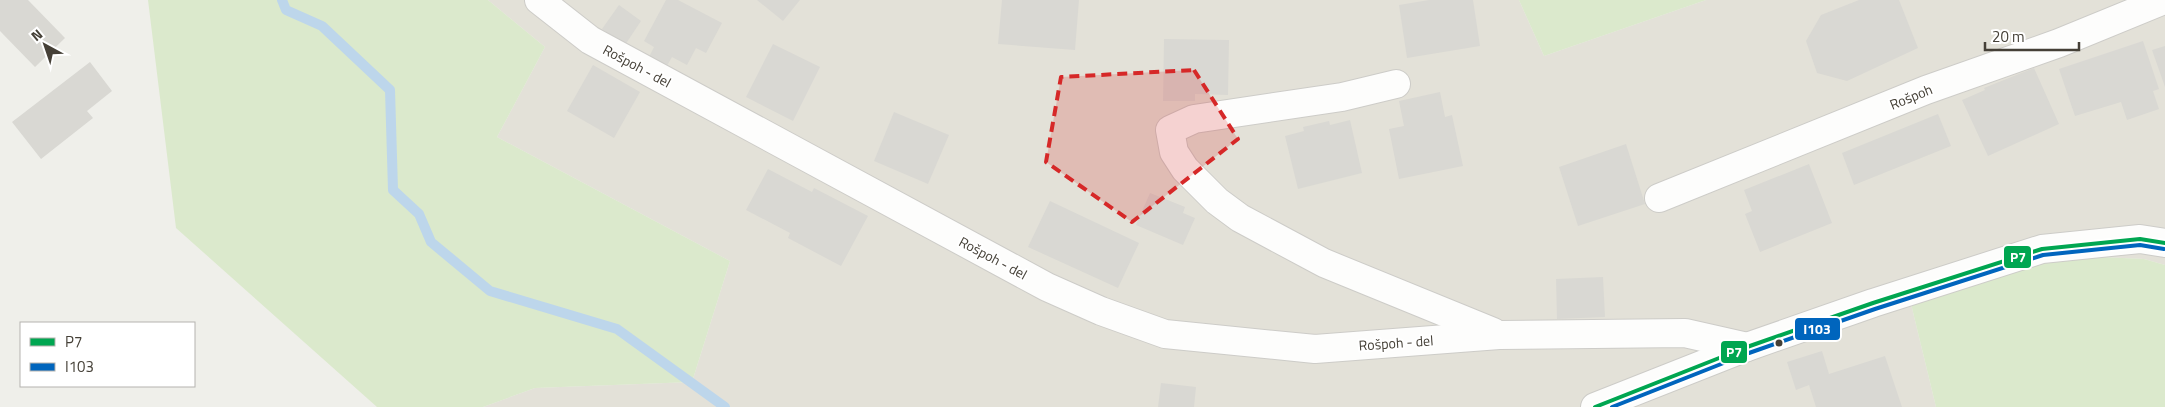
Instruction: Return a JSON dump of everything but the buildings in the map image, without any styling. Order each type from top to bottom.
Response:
[{"type":"street","name":"Rošpoh - del","points":[[539,0],[590,40],[1047,287],[1101,311],[1165,334],[1315,349],[1499,335],[1685,332],[1747,347]]},
{"type":"street","name":"Rošpoh","points":[[1659,198],[1926,90],[2059,43],[2164,0]]},
{"type":"street","name":"Rošpoh - del","points":[[1396,84],[1342,97],[1194,119],[1170,130],[1174,152],[1185,169],[1217,201],[1240,218],[1324,263],[1499,335]]},
{"type":"street","points":[[1595,407],[1747,347],[1872,303],[2042,249],[2140,239],[2165,243]]},
{"type":"highlighted area","points":[[1194,70],[1238,139],[1132,222],[1046,162],[1061,77]]},
{"type":"shaded area","points":[[488,0],[1519,0],[1544,56],[1706,0],[2165,0],[2165,265],[2144,259],[2035,254],[1911,304],[1936,407],[483,407],[535,388],[692,382],[730,261],[497,137],[545,47]]},
{"type":"green space","points":[[148,0],[488,0],[545,47],[497,137],[730,261],[692,382],[535,388],[483,407],[377,407],[176,228]]},
{"type":"green space","points":[[1519,0],[1706,0],[1544,56]]},
{"type":"green space","points":[[2035,254],[2144,259],[2165,265],[2165,407],[1936,407],[1911,304]]},
{"type":"waterway","points":[[282,0],[286,10],[322,26],[390,90],[393,190],[419,214],[431,242],[490,291],[617,329],[725,407]]},
{"type":"transit line","name":"P7","points":[[1595,407],[1747,347],[1873,303],[2042,249],[2140,239],[2165,243]]},
{"type":"transit line","name":"I103","points":[[1612,407],[1749,353],[1875,309],[2043,255],[2140,245],[2164,249]]}]
